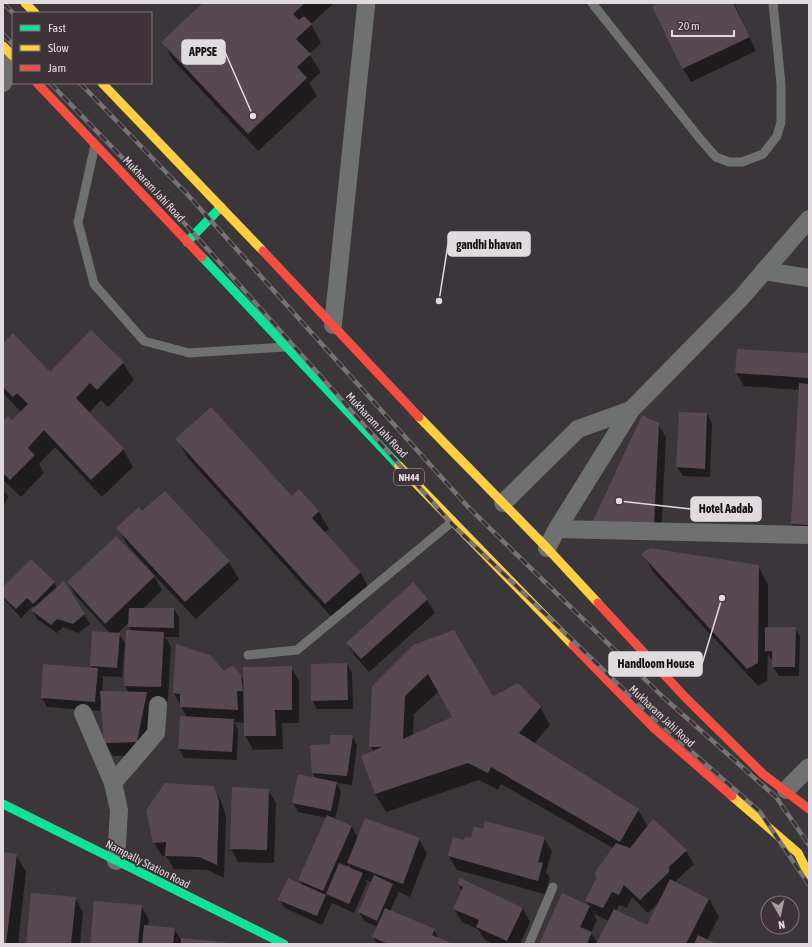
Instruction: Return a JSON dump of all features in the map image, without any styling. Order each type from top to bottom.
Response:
[{"type":"main road","points":[[25,3],[34,12]]},
{"type":"main road","points":[[3,46],[12,55]]},
{"type":"main road","name":"Mukharam Jahi Road","points":[[38,84],[453,522],[654,728],[798,853]]},
{"type":"main road","points":[[103,84],[445,444],[547,548],[685,697],[763,774],[809,809]]},
{"type":"main road","points":[[187,242],[221,207]]},
{"type":"main road","points":[[791,795],[809,800]]},
{"type":"main road","name":"Nampally Station Road","points":[[3,804],[116,861],[254,937],[284,944]]},
{"type":"main road","points":[[798,853],[809,849]]},
{"type":"main road","name":"NH44","points":[[798,853],[809,875]]},
{"type":"street","points":[[333,325],[366,6]]},
{"type":"street","points":[[3,83],[12,59]]},
{"type":"street","points":[[547,548],[557,529],[631,410],[741,298],[809,219]]},
{"type":"street","points":[[764,271],[809,278]]},
{"type":"street","points":[[503,503],[578,429],[631,410]]},
{"type":"street","points":[[557,529],[809,535]]},
{"type":"street","points":[[113,783],[156,733],[158,705]]},
{"type":"street","points":[[83,713],[113,783],[119,810],[116,861]]},
{"type":"street","points":[[791,795],[809,767]]},
{"type":"lane","points":[[592,3],[716,157],[729,162],[742,162],[763,154],[777,136],[781,122],[781,84],[773,3]]},
{"type":"lane","points":[[95,144],[78,222],[94,284],[144,341],[189,353],[287,347]]},
{"type":"lane","points":[[248,655],[297,650],[453,522]]},
{"type":"lane","points":[[529,944],[553,887]]},
{"type":"building","points":[[203,3],[305,3],[293,14],[299,20],[304,16],[312,24],[296,39],[311,54],[297,67],[307,78],[248,134],[161,42]]},
{"type":"building","points":[[658,3],[733,3],[750,37],[682,69],[652,6]]},
{"type":"building","points":[[91,330],[124,362],[97,390],[90,383],[76,398],[124,449],[91,480],[44,430],[28,448],[35,455],[10,480],[3,473],[3,421],[8,416],[12,420],[28,404],[17,393],[13,397],[3,387],[3,343],[13,333],[50,372]]},
{"type":"building","points":[[737,349],[809,353],[809,378],[735,373]]},
{"type":"building","points":[[799,383],[809,384],[809,525],[791,524]]},
{"type":"building","points":[[211,407],[292,496],[299,489],[319,511],[312,518],[361,572],[325,604],[175,439]]},
{"type":"building","points":[[679,412],[707,413],[705,469],[676,467]]},
{"type":"building","points":[[642,415],[659,423],[654,524],[593,521]]},
{"type":"building","points":[[165,491],[230,561],[185,602],[116,528],[139,507],[142,511]]},
{"type":"building","points":[[116,536],[155,576],[105,624],[67,582]]},
{"type":"building","points":[[650,548],[759,565],[758,663],[747,669],[641,554]]},
{"type":"building","points":[[31,559],[55,582],[33,604],[27,598],[16,609],[3,597],[3,587]]},
{"type":"building","points":[[64,581],[85,614],[73,624],[57,619],[51,625],[31,610]]},
{"type":"building","points":[[413,582],[428,599],[361,659],[346,643]]},
{"type":"building","points":[[129,608],[174,608],[174,628],[128,627]]},
{"type":"building","points":[[765,627],[796,627],[795,667],[772,667],[772,651],[765,651]]},
{"type":"building","points":[[126,630],[164,632],[161,687],[124,686]]},
{"type":"building","points":[[454,630],[493,696],[518,683],[541,707],[519,733],[639,809],[620,842],[491,767],[488,773],[468,763],[375,794],[361,756],[382,747],[369,747],[372,686],[413,645]],"holes":[[[428,674],[452,717],[403,739],[405,696]]]},
{"type":"building","points":[[92,631],[120,633],[117,668],[90,666]]},
{"type":"building","points":[[176,644],[210,655],[224,671],[233,665],[241,675],[243,691],[237,691],[238,710],[180,707],[180,694],[173,693]]},
{"type":"building","points":[[347,663],[348,700],[311,701],[311,664]]},
{"type":"building","points":[[43,664],[98,668],[95,702],[41,698]]},
{"type":"building","points":[[292,666],[292,710],[275,710],[276,736],[244,736],[243,667]]},
{"type":"building","points":[[100,691],[147,692],[137,742],[104,743]]},
{"type":"building","points":[[180,716],[234,719],[232,752],[178,749]]},
{"type":"building","points":[[330,735],[353,735],[347,776],[312,773],[310,745],[330,744]]},
{"type":"building","points":[[298,774],[337,782],[331,811],[292,803]]},
{"type":"building","points":[[165,783],[214,786],[219,801],[217,865],[199,857],[165,856],[166,842],[153,843],[146,810]]},
{"type":"building","points":[[232,787],[269,789],[267,850],[230,849]]},
{"type":"building","points":[[327,815],[352,826],[323,891],[298,880]]},
{"type":"building","points":[[365,818],[420,838],[403,884],[347,863]]},
{"type":"building","points":[[653,819],[687,850],[669,867],[669,872],[640,900],[624,885],[619,895],[612,892],[603,908],[585,901],[596,879],[595,872],[616,843],[630,848]]},
{"type":"building","points":[[485,821],[545,837],[538,862],[543,863],[538,881],[448,856],[453,837],[464,840],[465,837],[471,838],[474,826],[483,829]]},
{"type":"building","points":[[3,852],[17,854],[6,944],[3,944]]},
{"type":"building","points":[[339,863],[363,873],[349,904],[326,894]]},
{"type":"building","points":[[374,875],[393,884],[377,921],[358,912]]},
{"type":"building","points":[[288,878],[326,895],[317,916],[278,900]]},
{"type":"building","points":[[460,878],[523,908],[507,941],[476,927],[479,920],[453,909],[463,887],[457,884]]},
{"type":"building","points":[[670,879],[709,899],[686,944],[596,944],[614,909],[647,925]]},
{"type":"building","points":[[31,893],[76,897],[71,944],[26,944]]},
{"type":"building","points":[[562,893],[590,906],[580,927],[592,932],[587,944],[539,944]]},
{"type":"building","points":[[94,901],[142,905],[138,944],[90,944]]},
{"type":"building","points":[[385,908],[435,929],[432,935],[453,944],[388,944],[372,937]]},
{"type":"building","points":[[144,925],[175,928],[173,944],[142,944]]},
{"type":"building","points":[[698,935],[717,944],[694,944]]},
{"type":"building","points":[[181,938],[232,943],[232,944],[181,944]]},
{"type":"railway","points":[[3,3],[12,12]]},
{"type":"railway","points":[[3,34],[12,44]]},
{"type":"railway","points":[[51,84],[171,208],[452,524],[648,713],[760,812],[809,885]]},
{"type":"railway","points":[[81,84],[187,194],[469,508],[663,697],[776,797],[809,845]]},
{"type":"traffic: fast","points":[[187,242],[221,207]]},
{"type":"traffic: fast","points":[[202,257],[399,466]]},
{"type":"traffic: fast","points":[[3,804],[284,944]]},
{"type":"traffic: slow","points":[[25,3],[34,12]]},
{"type":"traffic: slow","points":[[3,46],[12,55]]},
{"type":"traffic: slow","points":[[103,84],[263,251]]},
{"type":"traffic: slow","points":[[419,417],[547,548],[598,603]]},
{"type":"traffic: slow","points":[[399,466],[573,645]]},
{"type":"traffic: slow","points":[[732,796],[798,853],[809,875]]},
{"type":"traffic: jam","points":[[38,84],[202,257]]},
{"type":"traffic: jam","points":[[263,251],[419,417]]},
{"type":"traffic: jam","points":[[598,603],[685,697],[763,774],[809,809]]},
{"type":"traffic: jam","points":[[573,645],[654,728],[732,796]]},
{"type":"place","name":"APPSE","points":[[253,116]]},
{"type":"place","name":"gandhi bhavan","points":[[439,301]]},
{"type":"place","name":"Hotel Aadab","points":[[619,501]]},
{"type":"place","name":"Handloom House","points":[[722,598]]}]
